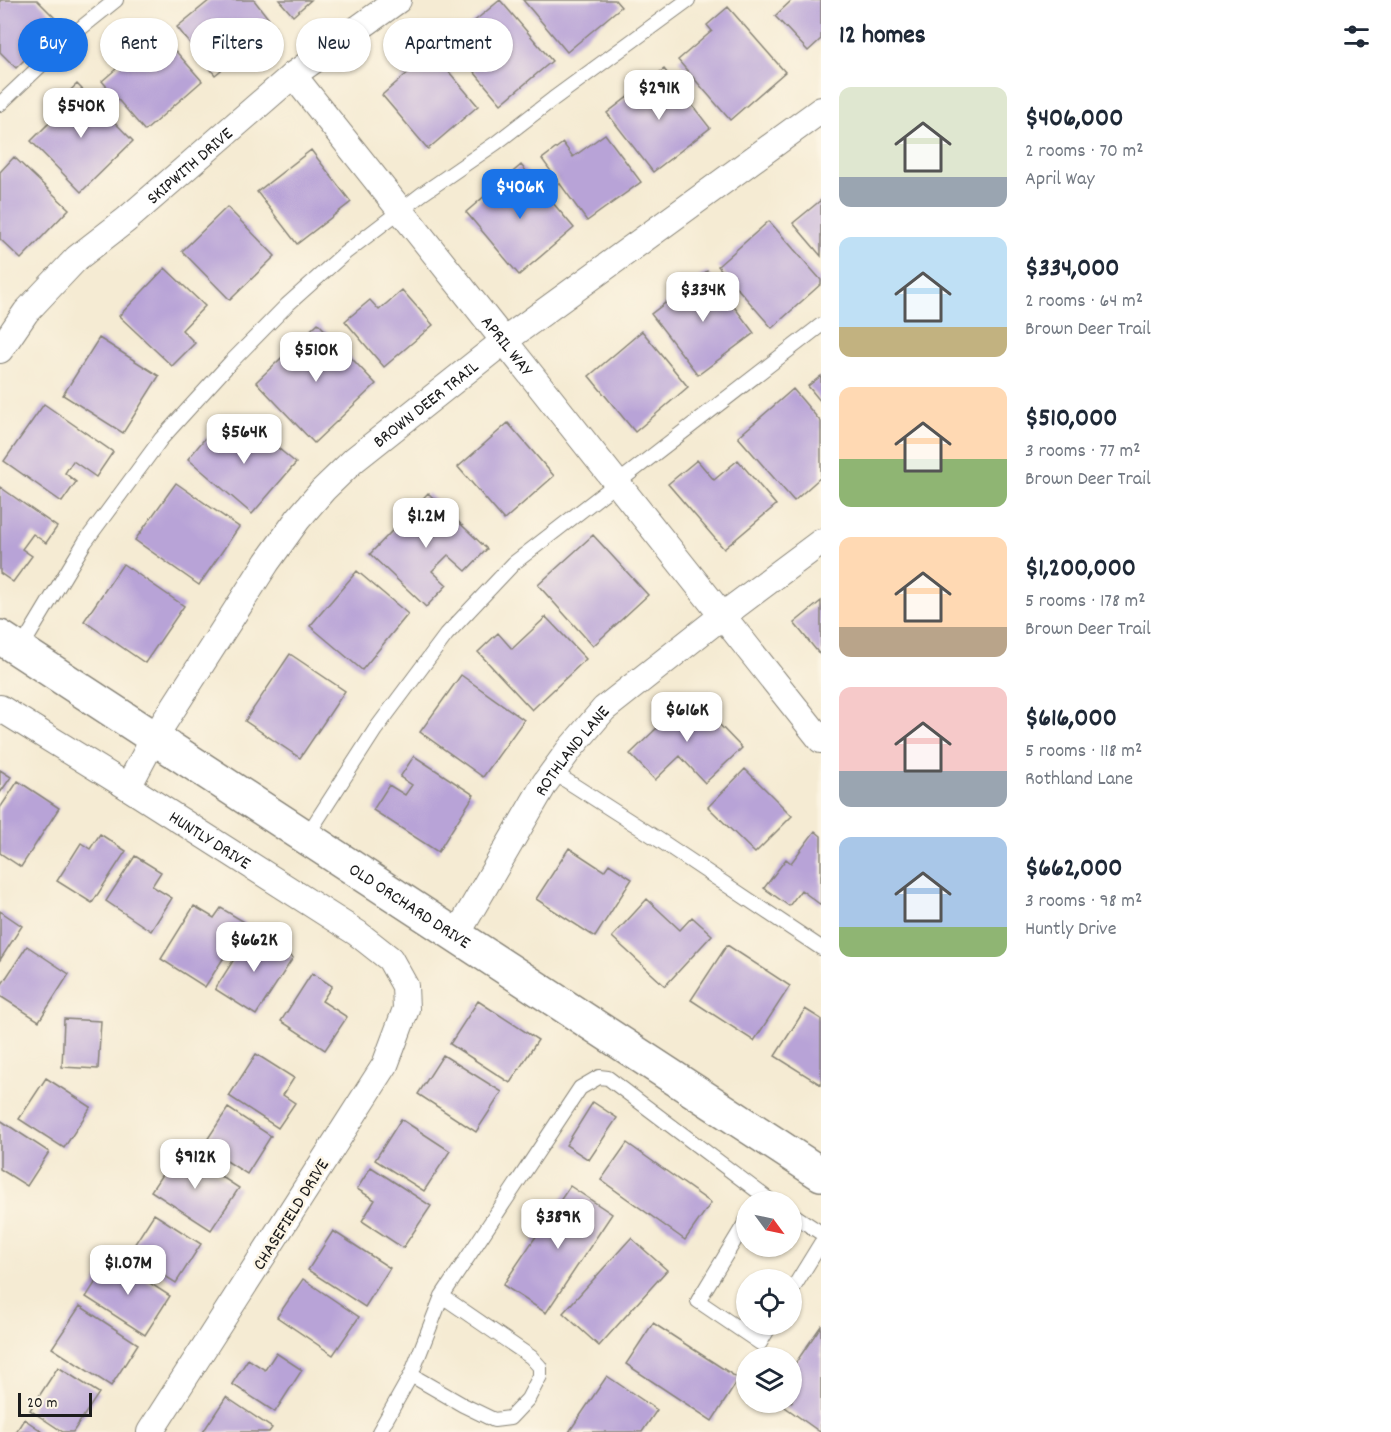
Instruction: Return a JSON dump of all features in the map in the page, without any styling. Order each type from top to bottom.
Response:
[{"type":"street","name":"SKIPWITH DRIVE","points":[[0,350],[26,312],[77,258],[126,220],[293,75],[398,0]]},
{"type":"street","name":"APRIL WAY","points":[[293,75],[821,740]]},
{"type":"street","name":"BROWN DEER TRAIL","points":[[128,787],[154,738],[267,562],[297,519],[323,490],[354,460],[504,341],[821,110]]},
{"type":"street","name":"ROTHLAND LANE","points":[[456,936],[545,783],[569,750],[604,710],[722,616],[821,542]]},
{"type":"street","name":"OLD ORCHARD DRIVE","points":[[10,644],[456,936],[819,1169]]},
{"type":"street","name":"HUNTLY DRIVE","points":[[0,708],[357,933],[390,959],[405,986]]},
{"type":"street","name":"CHASEFIELD DRIVE","points":[[150,1432],[385,1065],[405,1009],[405,986]]},
{"type":"lane","points":[[0,104],[76,32],[116,0]]},
{"type":"lane","points":[[10,644],[161,439],[287,305],[345,253],[422,194],[496,143],[688,0]]},
{"type":"lane","points":[[306,837],[375,730],[446,635],[514,563],[821,325]]},
{"type":"lane","points":[[553,772],[821,948]]},
{"type":"lane","points":[[379,1432],[411,1375],[442,1296],[580,1088],[599,1077],[608,1078],[754,1191]]},
{"type":"lane","points":[[802,1221],[821,1233]]},
{"type":"lane","points":[[736,1238],[698,1301],[736,1327]]},
{"type":"lane","points":[[802,1274],[821,1243]]},
{"type":"lane","points":[[411,1375],[462,1405],[494,1420],[510,1418],[528,1400],[540,1376],[540,1367],[531,1357],[442,1296]]},
{"type":"lane","points":[[748,1335],[760,1343],[765,1335]]},
{"type":"building","points":[[0,0],[37,0],[55,18],[18,18],[18,66],[16,68],[0,52]]},
{"type":"building","points":[[210,0],[254,0],[268,18],[190,18],[190,43],[178,26]]},
{"type":"building","points":[[279,0],[311,0],[293,16]]},
{"type":"building","points":[[500,0],[552,61],[501,104],[474,72],[513,72],[513,18],[478,18]]},
{"type":"building","points":[[523,0],[615,0],[621,7],[567,52]]},
{"type":"building","points":[[792,0],[821,0],[821,39],[808,51],[775,16]]},
{"type":"building","points":[[728,7],[785,72],[730,120],[678,60],[712,31],[707,25]]},
{"type":"building","points":[[178,54],[190,67],[190,72],[194,72],[202,81],[145,131],[102,81],[112,72],[178,72]]},
{"type":"building","points":[[664,69],[710,128],[653,172],[607,113]]},
{"type":"building","points":[[409,72],[449,72],[478,106],[428,149],[382,95]]},
{"type":"building","points":[[77,84],[133,141],[81,192],[31,141],[61,111],[55,105]]},
{"type":"building","points":[[605,134],[641,182],[587,221],[542,159],[563,143],[573,157]]},
{"type":"building","points":[[311,150],[351,202],[297,244],[257,192]]},
{"type":"building","points":[[14,157],[69,209],[21,259],[0,239],[0,172]]},
{"type":"building","points":[[521,165],[574,228],[519,275],[466,212]]},
{"type":"building","points":[[821,200],[821,256],[793,223]]},
{"type":"building","points":[[227,207],[275,256],[230,300],[182,251]]},
{"type":"building","points":[[769,221],[821,280],[821,284],[772,328],[718,266]]},
{"type":"building","points":[[165,268],[205,306],[182,330],[195,343],[172,366],[119,316]]},
{"type":"building","points":[[707,271],[754,333],[698,375],[651,314]]},
{"type":"building","points":[[402,290],[433,325],[384,367],[345,321],[370,300],[379,310]]},
{"type":"building","points":[[318,323],[376,384],[314,443],[256,382]]},
{"type":"building","points":[[642,331],[688,387],[635,432],[589,376]]},
{"type":"building","points":[[99,338],[159,376],[123,433],[63,395]]},
{"type":"building","points":[[821,376],[821,402],[808,386]]},
{"type":"building","points":[[793,389],[821,422],[821,477],[794,501],[738,437]]},
{"type":"building","points":[[44,404],[113,452],[96,477],[73,461],[65,473],[76,482],[62,502],[4,461]]},
{"type":"building","points":[[243,419],[296,463],[252,514],[188,459],[206,437],[218,448]]},
{"type":"building","points":[[508,423],[554,476],[504,520],[458,467]]},
{"type":"building","points":[[697,460],[714,480],[738,460],[776,505],[724,549],[668,484]]},
{"type":"building","points":[[176,483],[239,527],[199,585],[135,540]]},
{"type":"building","points":[[0,487],[57,527],[46,543],[33,534],[22,549],[32,556],[13,582],[0,573]]},
{"type":"building","points":[[428,493],[487,549],[466,571],[448,555],[432,571],[447,585],[426,607],[370,554]]},
{"type":"building","points":[[593,535],[648,595],[593,646],[538,585]]},
{"type":"building","points":[[123,564],[184,606],[145,663],[84,621]]},
{"type":"building","points":[[357,571],[408,614],[362,670],[310,626]]},
{"type":"building","points":[[821,601],[821,656],[794,623]]},
{"type":"building","points":[[546,617],[586,659],[532,710],[478,652],[498,633],[512,649]]},
{"type":"building","points":[[290,654],[345,691],[300,758],[245,721]]},
{"type":"building","points":[[461,675],[524,720],[483,777],[420,732]]},
{"type":"building","points":[[691,695],[742,748],[705,783],[680,756],[655,780],[630,754]]},
{"type":"building","points":[[414,756],[474,795],[438,852],[373,810],[389,785],[405,795],[412,785],[400,777]]},
{"type":"building","points":[[745,769],[792,816],[755,853],[708,807]]},
{"type":"building","points":[[0,770],[11,777],[0,793]]},
{"type":"building","points":[[18,781],[59,808],[21,867],[0,853],[0,808]]},
{"type":"building","points":[[815,831],[821,836],[821,905],[801,890],[789,906],[764,888],[786,859],[791,863]]},
{"type":"building","points":[[100,834],[126,851],[92,903],[57,881],[81,843],[90,849]]},
{"type":"building","points":[[569,848],[604,871],[609,864],[632,879],[595,937],[536,899]]},
{"type":"building","points":[[135,856],[161,872],[152,886],[172,898],[151,931],[106,901]]},
{"type":"building","points":[[647,899],[680,930],[692,917],[712,935],[665,986],[612,937]]},
{"type":"building","points":[[194,906],[214,918],[221,908],[246,923],[205,987],[161,959]]},
{"type":"building","points":[[0,911],[22,926],[0,960]]},
{"type":"building","points":[[252,931],[293,958],[256,1015],[215,989]]},
{"type":"building","points":[[727,945],[790,986],[754,1041],[691,1000]]},
{"type":"building","points":[[27,946],[69,974],[39,1021],[0,996],[0,987]]},
{"type":"building","points":[[312,973],[332,986],[322,1001],[347,1017],[325,1050],[281,1021]]},
{"type":"building","points":[[478,1001],[538,1040],[510,1083],[450,1044]]},
{"type":"building","points":[[805,1009],[821,1019],[821,1085],[775,1056]]},
{"type":"building","points":[[64,1019],[101,1021],[98,1069],[62,1067]]},
{"type":"building","points":[[256,1054],[294,1078],[283,1095],[295,1103],[278,1128],[229,1096]]},
{"type":"building","points":[[443,1055],[502,1092],[476,1132],[418,1094]]},
{"type":"building","points":[[46,1078],[91,1107],[64,1148],[19,1119]]},
{"type":"building","points":[[593,1102],[617,1118],[589,1160],[566,1145]]},
{"type":"building","points":[[228,1108],[271,1136],[247,1174],[203,1146]]},
{"type":"building","points":[[401,1119],[450,1151],[424,1191],[375,1160]]},
{"type":"building","points":[[0,1120],[49,1152],[27,1186],[0,1169]]},
{"type":"building","points":[[627,1143],[711,1203],[685,1240],[601,1180]]},
{"type":"building","points":[[179,1149],[239,1188],[211,1230],[151,1191]]},
{"type":"building","points":[[371,1167],[431,1206],[403,1248],[362,1221],[375,1200],[357,1189]]},
{"type":"building","points":[[570,1186],[612,1214],[546,1313],[503,1285]]},
{"type":"building","points":[[154,1214],[201,1244],[176,1283],[129,1253]]},
{"type":"building","points":[[333,1231],[390,1268],[365,1307],[308,1270]]},
{"type":"building","points":[[631,1238],[667,1270],[599,1346],[563,1313]]},
{"type":"building","points":[[111,1258],[170,1296],[145,1335],[86,1297]]},
{"type":"building","points":[[303,1279],[359,1317],[333,1355],[277,1317]]},
{"type":"building","points":[[80,1306],[138,1344],[111,1386],[52,1348]]},
{"type":"building","points":[[653,1323],[736,1377],[736,1384],[712,1421],[626,1364]]},
{"type":"building","points":[[821,1326],[821,1432],[793,1413],[802,1413],[802,1354]]},
{"type":"building","points":[[276,1353],[302,1370],[275,1412],[232,1384],[248,1359],[265,1370]]},
{"type":"building","points":[[58,1367],[99,1393],[73,1432],[63,1432],[30,1410]]},
{"type":"building","points":[[607,1376],[657,1410],[642,1432],[569,1432]]},
{"type":"building","points":[[226,1397],[272,1428],[269,1432],[203,1432]]},
{"type":"building","points":[[24,1419],[43,1432],[16,1432]]}]
